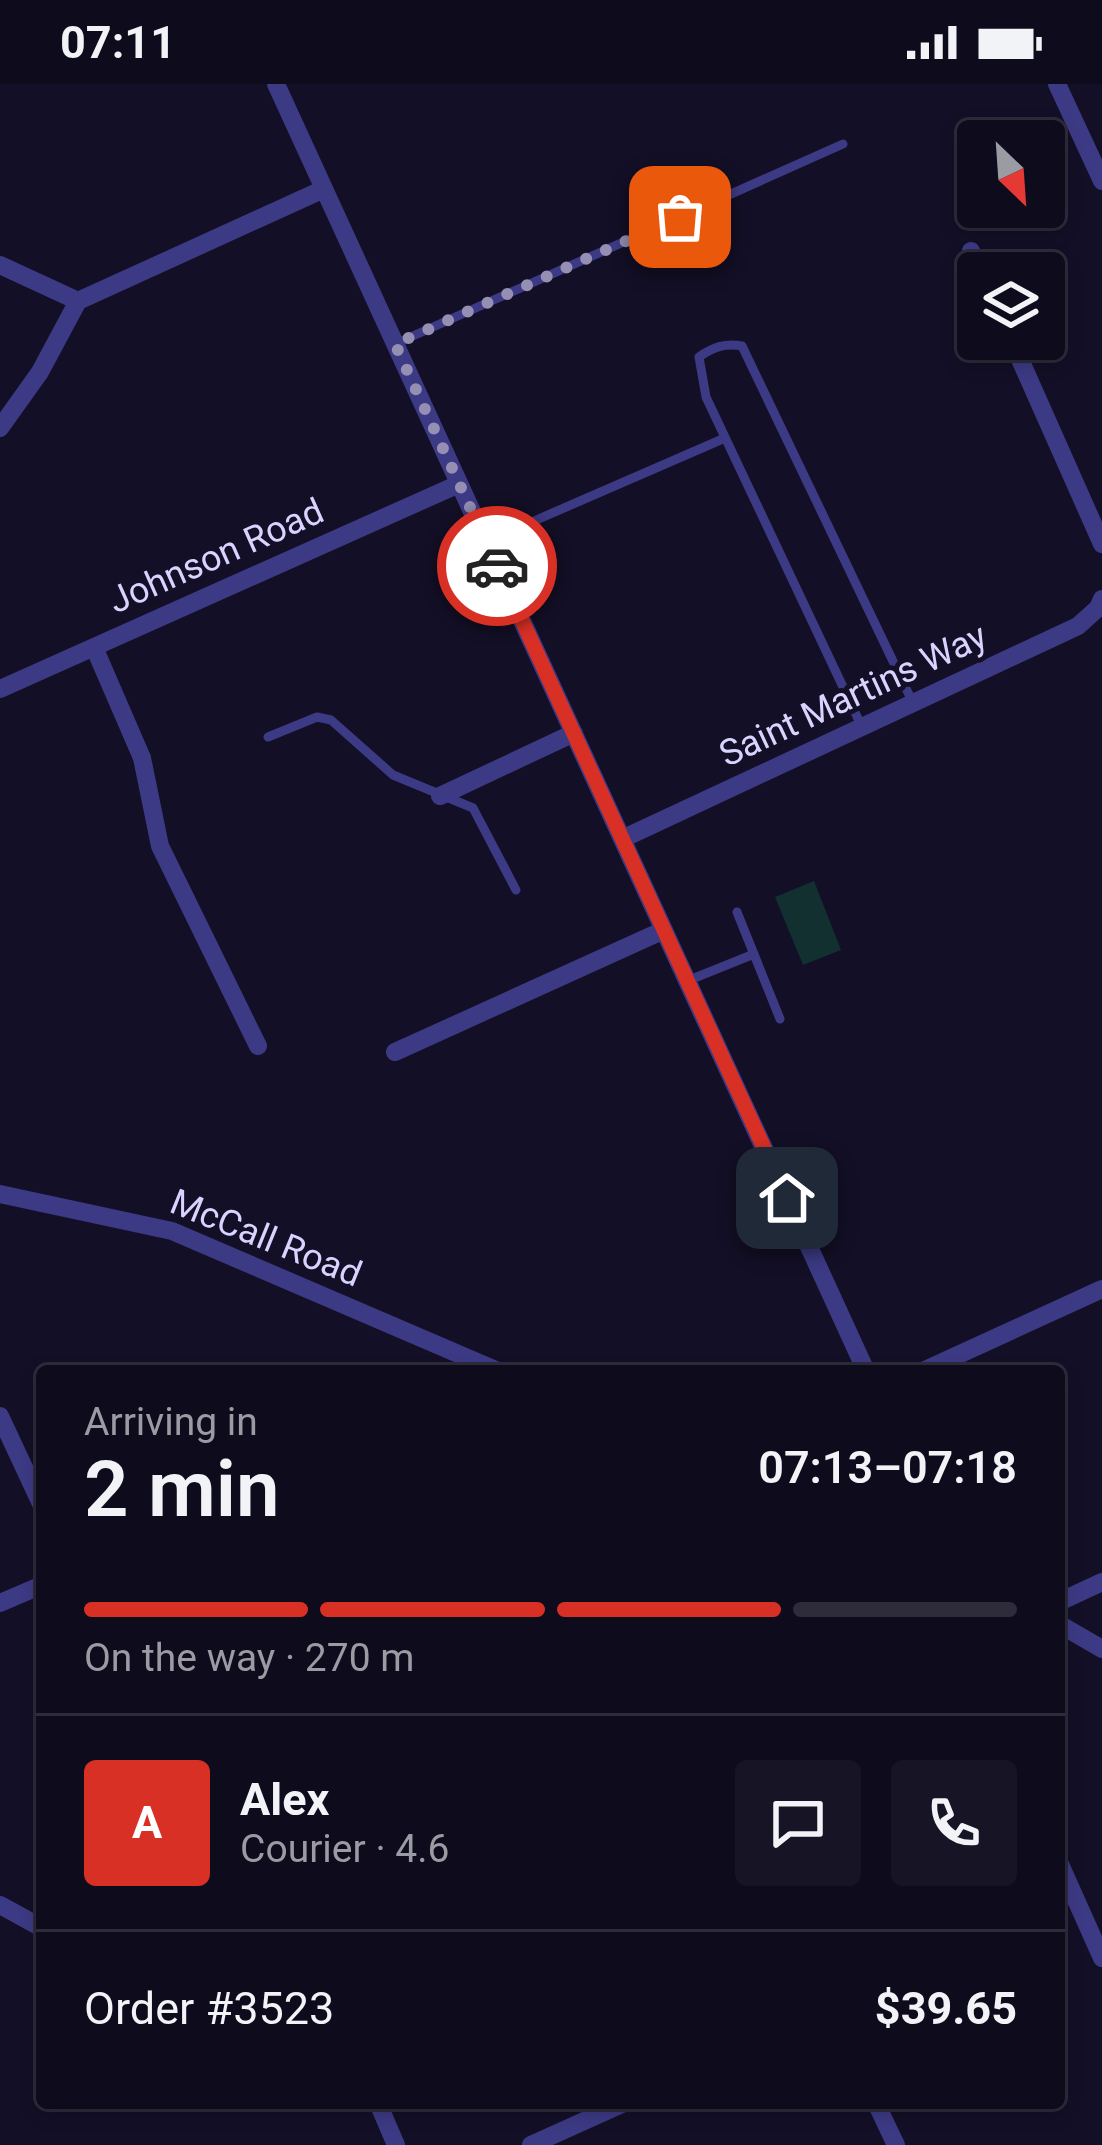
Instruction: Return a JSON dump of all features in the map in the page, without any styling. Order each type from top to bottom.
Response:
[{"type":"street","points":[[276,84],[863,1365]]},
{"type":"street","points":[[1057,84],[1102,181]]},
{"type":"street","points":[[0,428],[40,372],[78,302],[324,189]]},
{"type":"street","points":[[0,265],[78,302]]},
{"type":"street","points":[[1021,360],[1100,533]]},
{"type":"street","name":"Johnson Road","points":[[0,689],[459,484]]},
{"type":"street","name":"Saint Martins Way","points":[[622,839],[1078,626],[1102,599]]},
{"type":"street","points":[[94,647],[142,758],[160,846],[258,1046]]},
{"type":"street","points":[[440,796],[574,733]]},
{"type":"street","points":[[395,1052],[664,930]]},
{"type":"street","name":"McCall Road","points":[[0,1194],[172,1231],[484,1365]]},
{"type":"street","points":[[936,1365],[1102,1289]]},
{"type":"street","points":[[0,1416],[36,1493]]},
{"type":"street","points":[[1065,1599],[1102,1582]]},
{"type":"street","points":[[0,1604],[36,1588]]},
{"type":"street","points":[[1065,1627],[1102,1649]]},
{"type":"street","points":[[1065,1875],[1102,1958]]},
{"type":"street","points":[[0,1905],[36,1925]]},
{"type":"street","points":[[380,2109],[396,2145]]},
{"type":"street","points":[[531,2145],[575,2136],[615,2109]]},
{"type":"street","points":[[879,2109],[896,2145]]},
{"type":"lane","points":[[395,344],[844,144]]},
{"type":"lane","points":[[862,727],[706,397],[699,357],[729,344],[742,346],[914,703]]},
{"type":"lane","points":[[486,542],[725,438]]},
{"type":"lane","points":[[268,737],[317,717],[332,720],[393,775],[473,808],[516,890]]},
{"type":"lane","points":[[737,912],[780,1019]]},
{"type":"lane","points":[[687,981],[754,954]]},
{"type":"green space","points":[[814,881],[841,950],[803,965],[775,897]]},
{"type":"way so far","points":[[497,566],[395,344],[680,217]]},
{"type":"route","points":[[497,566],[787,1198]]}]
